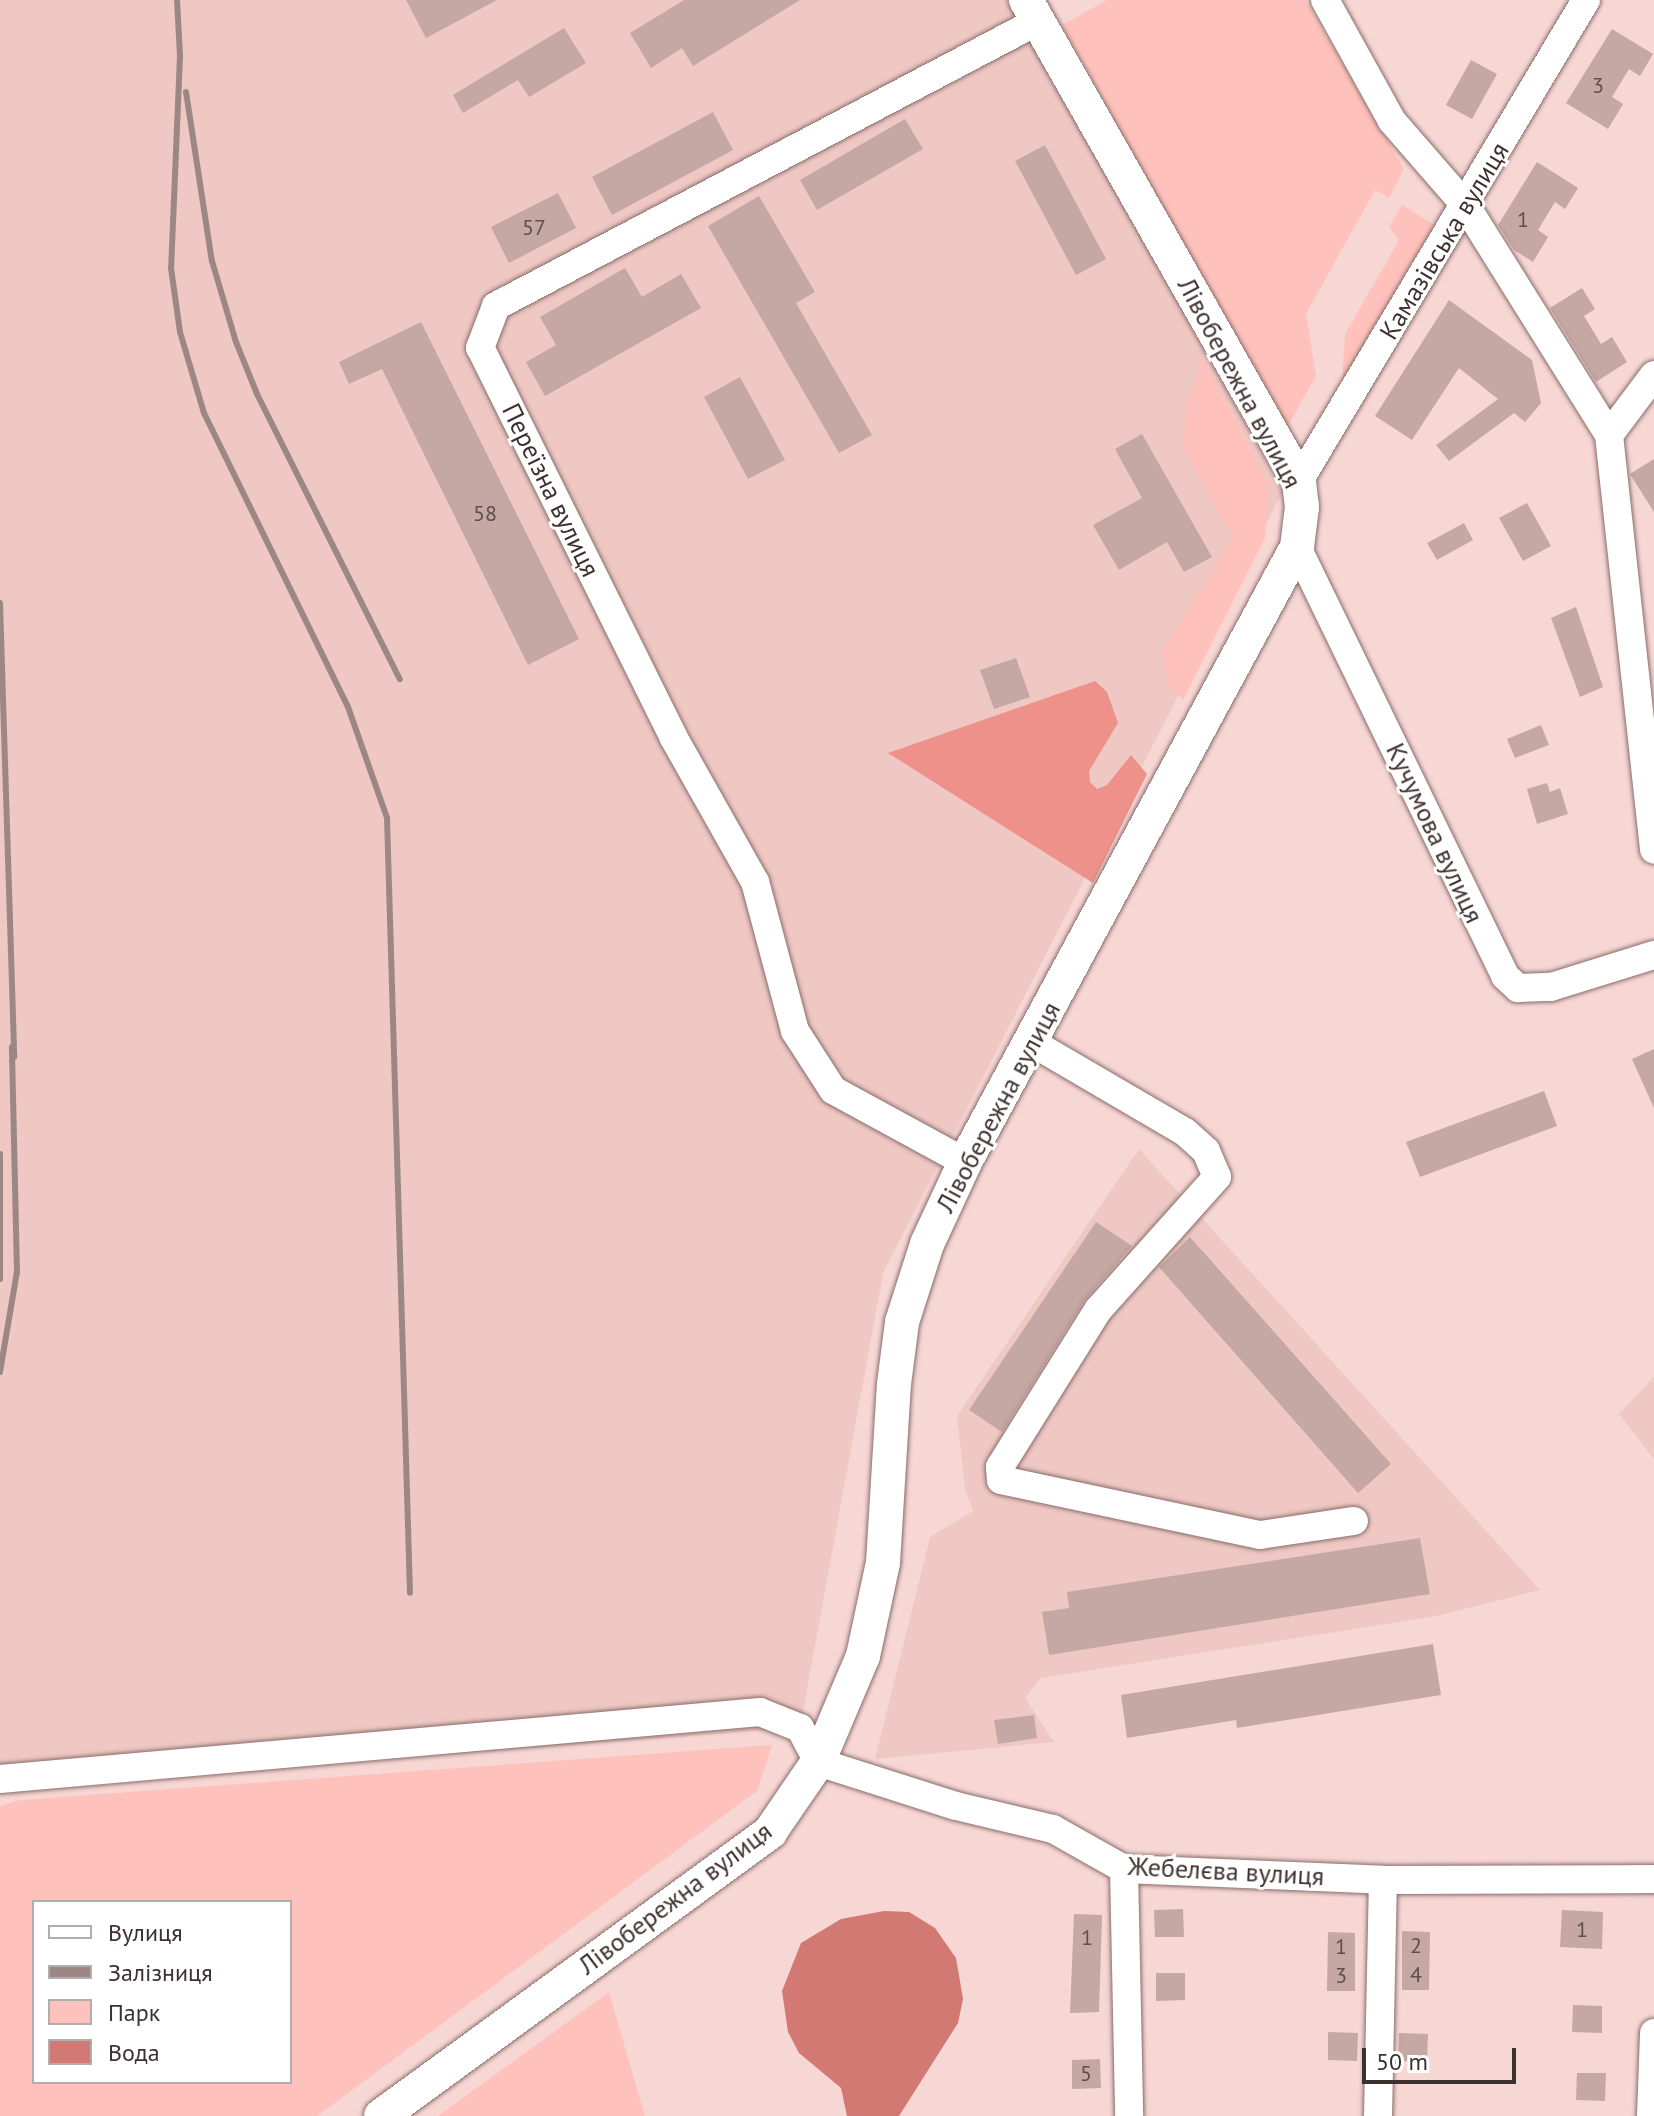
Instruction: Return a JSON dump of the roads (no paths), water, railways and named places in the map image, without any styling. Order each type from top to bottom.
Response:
[{"type":"main road","name":"Лівобережна вулиця","points":[[381,2116],[770,1832],[818,1762],[863,1656],[883,1563],[902,1322],[927,1244],[965,1162],[1297,547],[1302,507],[1299,481],[1032,10]]},
{"type":"street","points":[[1325,0],[1392,121],[1466,206],[1609,435],[1654,850]]},
{"type":"street","name":"Камазівська вулиця","points":[[1299,481],[1466,206],[1586,0]]},
{"type":"street","name":"Переїзна вулиця","points":[[965,1162],[833,1090],[795,1031],[755,882],[674,738],[480,348],[496,306],[1032,10]]},
{"type":"street","points":[[1609,435],[1652,384]]},
{"type":"street","name":"Кучумова вулиця","points":[[1297,547],[1505,976],[1518,988],[1551,987],[1654,955]]},
{"type":"street","points":[[1031,1042],[1185,1132],[1206,1151],[1217,1177],[1098,1310],[1000,1467],[1001,1480],[1260,1535],[1354,1521]]},
{"type":"street","points":[[0,1779],[760,1712],[800,1728],[818,1762]]},
{"type":"street","name":"Жебелєва вулиця","points":[[818,1762],[956,1806],[1053,1829],[1124,1869],[1383,1880],[1654,1879]]},
{"type":"street","points":[[1124,1869],[1129,2116]]},
{"type":"street","points":[[1378,2116],[1383,1880]]},
{"type":"street","points":[[1651,2116],[1654,2033]]},
{"type":"water","points":[[884,1911],[909,1912],[935,1928],[956,1958],[963,1999],[958,2023],[899,2116],[847,2116],[841,2088],[799,2053],[788,2032],[782,1991],[801,1943],[841,1919]]},
{"type":"railway","points":[[177,0],[180,56],[171,268],[180,332],[204,413],[348,707],[387,818],[410,1593]]},
{"type":"railway","points":[[186,92],[212,261],[236,342],[257,394],[400,679]]},
{"type":"railway","points":[[0,603],[14,1057]]},
{"type":"railway","points":[[0,1372],[17,1272],[12,1047]]},
{"type":"railway","points":[[0,1154],[0,1279]]}]
